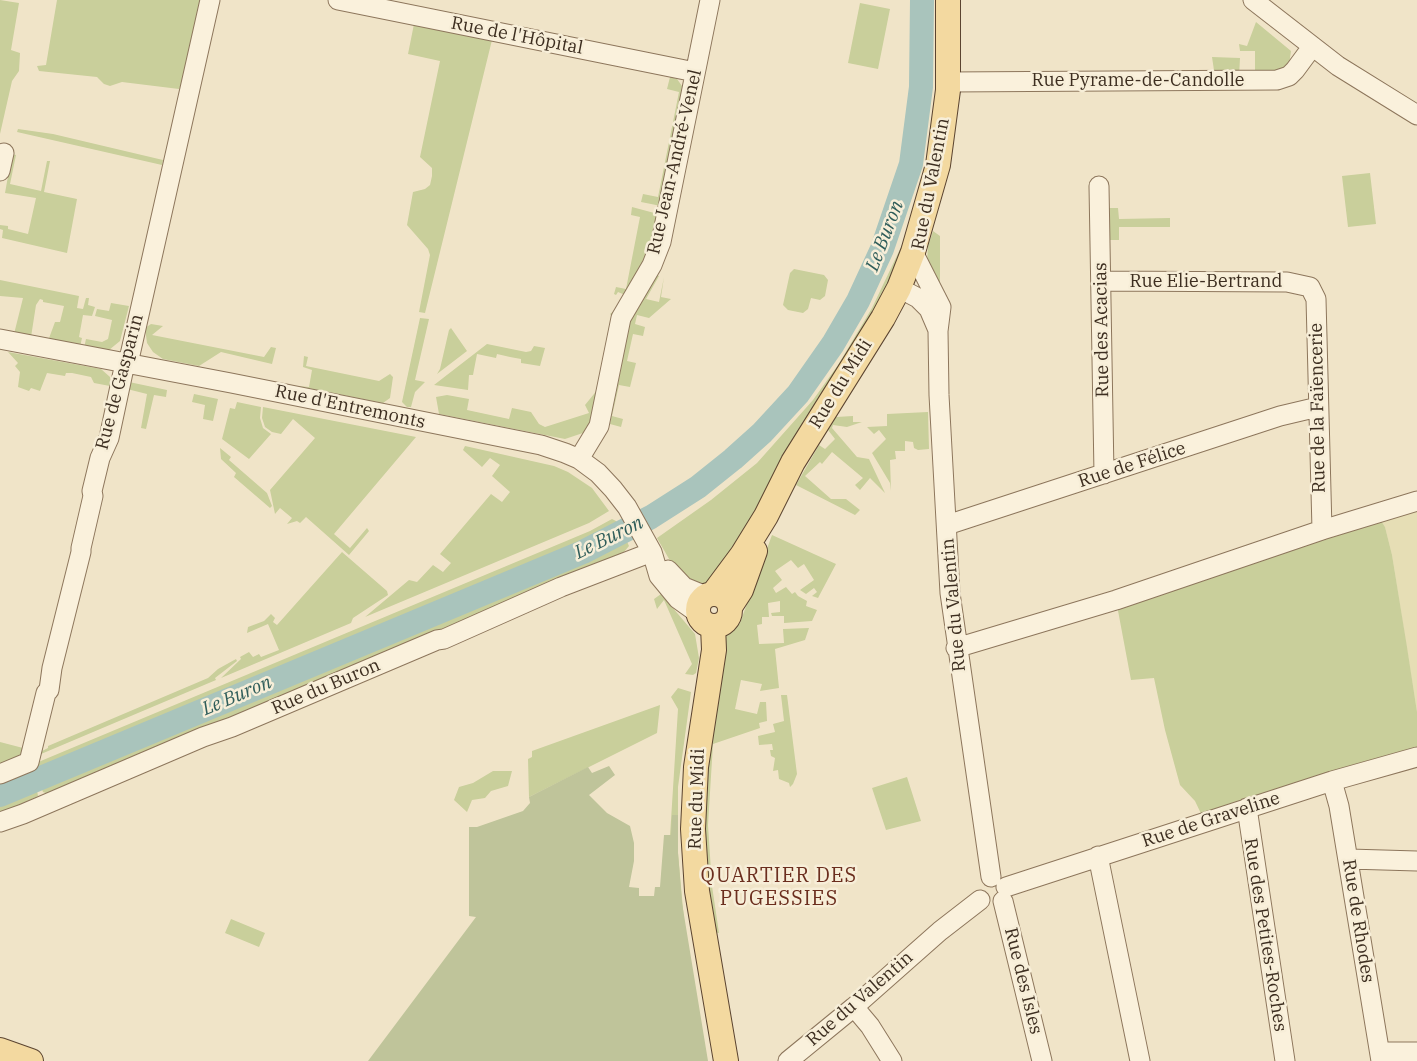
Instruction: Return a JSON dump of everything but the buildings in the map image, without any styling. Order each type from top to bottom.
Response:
[{"type":"main road","name":"Rue du Valentin","points":[[914,252],[938,165],[948,82],[948,0]]},
{"type":"main road","name":"Rue du Midi","points":[[726,1061],[697,891],[693,829],[696,767],[714,650],[712,607],[741,590],[766,516],[792,462],[883,318],[899,288],[914,252]]},
{"type":"main road","points":[[0,1050],[31,1061]]},
{"type":"street","name":"Rue de Gasparin","points":[[0,774],[29,762],[46,693],[52,679],[50,674],[81,552],[93,496],[92,491],[100,458],[109,438],[125,363],[130,355],[210,0]]},
{"type":"street","name":"Rue de l'Hôpital","points":[[338,0],[696,72]]},
{"type":"street","name":"Rue Jean-André-Venel","points":[[579,459],[599,426],[620,318],[652,265],[661,242],[710,0]]},
{"type":"street","points":[[1253,0],[1312,47],[1371,88],[1417,116]]},
{"type":"street","name":"Rue Pyrame-de-Candolle","points":[[948,82],[1276,80],[1289,76],[1296,70],[1312,47]]},
{"type":"street","points":[[0,171],[4,153]]},
{"type":"street","name":"Rue des Acacias","points":[[1100,186],[1104,474]]},
{"type":"street","name":"Rue du Valentin","points":[[788,1061],[854,1007],[940,931],[980,900],[991,906],[1000,889],[956,648],[950,593],[938,331],[941,307],[914,252]]},
{"type":"street","name":"Rue Elie-Bertrand","points":[[1101,281],[1287,282],[1310,287]]},
{"type":"street","name":"Rue de la Faïencerie","points":[[1310,287],[1316,299],[1322,530]]},
{"type":"street","name":"Rue du Valentin","points":[[899,288],[918,298],[929,309],[938,331]]},
{"type":"street","name":"Rue d'Entremonts","points":[[0,340],[541,445],[579,459],[608,482],[629,510],[648,545],[659,576],[678,599],[712,607]]},
{"type":"street","name":"Rue de Félice","points":[[947,525],[1280,416],[1318,407]]},
{"type":"street","points":[[956,648],[1116,600],[1322,530],[1417,501]]},
{"type":"street","name":"Rue du Buron","points":[[0,822],[249,720],[437,640],[444,639],[561,587],[648,545]]},
{"type":"street","name":"Rue de Graveline","points":[[1000,889],[1332,781],[1417,757]]},
{"type":"street","name":"Rue de Rhodes","points":[[1332,781],[1339,806],[1349,859],[1381,1057]]},
{"type":"street","name":"Rue des Petites-Roches","points":[[1247,808],[1284,1061]]},
{"type":"street","points":[[1098,856],[1140,1061]]},
{"type":"street","points":[[1349,859],[1417,861]]},
{"type":"street","name":"Rue des Isles","points":[[1000,889],[1042,1061]]},
{"type":"street","points":[[854,1007],[870,1026],[892,1061]]},
{"type":"street","points":[[722,1038],[734,1061]]},
{"type":"street","points":[[1381,1057],[1417,1052]]},
{"type":"shaded area","points":[[1417,501],[1417,712],[1392,555],[1385,527],[1378,516]]},
{"type":"green space","points":[[0,0],[19,3],[11,50],[20,53],[19,71],[12,81],[0,134]]},
{"type":"green space","points":[[57,0],[203,0],[185,75],[179,89],[122,82],[110,86],[104,84],[97,77],[39,71],[37,66],[46,65]]},
{"type":"green space","points":[[860,3],[890,9],[878,69],[848,63]]},
{"type":"green space","points":[[1256,22],[1291,51],[1289,65],[1284,70],[1255,74],[1255,51],[1240,51],[1239,44],[1247,46]]},
{"type":"green space","points":[[414,24],[492,40],[425,313],[419,312],[430,255],[428,249],[407,225],[413,192],[425,189],[430,185],[432,176],[432,168],[420,157],[440,61],[408,54]]},
{"type":"green space","points":[[1212,57],[1240,58],[1239,77],[1215,77]]},
{"type":"green space","points":[[670,77],[677,79],[682,86],[680,100],[683,101],[661,206],[641,202],[643,194],[658,197],[679,92],[667,89]]},
{"type":"green space","points":[[18,129],[53,134],[163,160],[162,165],[17,132]]},
{"type":"green space","points":[[12,154],[16,155],[10,184],[41,191],[47,161],[50,161],[44,192],[77,199],[67,253],[2,238],[3,230],[0,229],[0,225],[28,234],[36,198],[5,193]]},
{"type":"green space","points":[[1370,173],[1376,224],[1348,227],[1342,176]]},
{"type":"green space","points":[[632,207],[658,214],[651,253],[625,295],[618,292],[616,295],[614,294],[616,287],[626,289],[640,217],[631,215]]},
{"type":"green space","points":[[1103,208],[1118,208],[1119,219],[1170,218],[1170,227],[1119,227],[1119,240],[1104,240]]},
{"type":"green space","points":[[911,226],[900,259],[875,310],[778,466],[756,509],[731,568],[702,587],[676,571],[657,538],[711,500],[757,463],[813,400],[838,365],[872,308]]},
{"type":"green space","points":[[933,231],[940,236],[940,285],[927,260],[928,246]]},
{"type":"green space","points":[[794,269],[824,275],[828,280],[825,296],[820,300],[811,298],[808,309],[803,313],[788,310],[783,305],[790,273]]},
{"type":"green space","points":[[657,275],[659,276],[646,299],[659,302],[664,277],[661,297],[671,299],[649,318],[637,315],[635,324],[645,327],[643,336],[633,334],[627,361],[636,363],[630,387],[619,385],[612,416],[623,419],[621,427],[610,424],[630,323]]},
{"type":"green space","points":[[0,280],[79,296],[77,308],[83,309],[86,298],[89,298],[88,305],[95,307],[92,316],[83,315],[79,337],[82,338],[80,347],[48,341],[55,322],[60,322],[64,306],[43,302],[40,299],[36,305],[31,337],[14,334],[23,298],[0,296]]},
{"type":"green space","points":[[111,303],[129,306],[120,341],[109,350],[84,348],[86,339],[102,342],[108,339],[112,320],[95,316],[97,309],[109,311]]},
{"type":"green space","points":[[614,311],[595,417],[583,433],[565,439],[439,414],[436,397],[447,395],[469,399],[467,410],[509,419],[512,408],[531,412],[539,424],[545,427],[589,413],[585,405],[598,389],[612,316],[610,314]]},
{"type":"green space","points":[[420,318],[429,319],[415,380],[425,382],[415,392],[411,407],[407,407],[402,402]]},
{"type":"green space","points":[[151,324],[163,326],[152,335],[264,357],[271,347],[276,348],[272,364],[221,352],[199,366],[163,359],[153,352],[147,343],[145,328]]},
{"type":"green space","points":[[451,328],[467,351],[437,374],[440,369]]},
{"type":"green space","points":[[487,344],[526,352],[531,351],[534,346],[545,348],[540,366],[521,363],[521,359],[497,354],[496,358],[477,354],[473,375],[469,375],[468,390],[434,385]]},
{"type":"green space","points":[[8,352],[101,369],[110,377],[110,386],[94,383],[91,377],[72,373],[66,373],[65,376],[47,373],[40,391],[31,388],[29,391],[18,387],[20,372],[15,366],[18,363]]},
{"type":"green space","points":[[304,356],[308,357],[306,366],[379,381],[390,374],[393,377],[390,398],[383,403],[298,386],[309,387],[312,370],[303,367]]},
{"type":"green space","points":[[129,382],[167,390],[166,397],[154,395],[146,429],[141,428],[147,394],[127,389]]},
{"type":"green space","points":[[194,394],[218,399],[213,421],[203,419],[205,405],[192,402]]},
{"type":"green space","points":[[237,402],[261,407],[260,418],[263,428],[271,434],[249,459],[222,439],[230,408],[235,409]]},
{"type":"green space","points":[[263,407],[416,437],[334,534],[350,548],[367,528],[369,531],[349,555],[306,517],[300,523],[297,521],[287,524],[292,518],[280,508],[275,514],[270,490],[315,438],[293,419],[281,434],[272,432],[265,427],[262,418]]},
{"type":"green space","points":[[928,412],[929,449],[918,450],[914,448],[913,442],[905,441],[905,451],[895,451],[896,459],[890,460],[891,491],[890,483],[872,453],[886,439],[879,430],[874,434],[867,427],[887,426],[887,414]]},
{"type":"green space","points":[[853,416],[853,422],[862,422],[847,427],[833,425],[832,428],[857,457],[869,459],[885,493],[870,478],[860,490],[855,485],[863,478],[832,452],[822,464],[820,462],[805,476],[831,499],[846,499],[860,510],[855,515],[796,485],[819,445],[825,449],[835,439],[828,430],[836,417]]},
{"type":"green space","points":[[465,446],[554,466],[568,472],[592,488],[609,511],[589,523],[365,617],[409,580],[417,582],[433,565],[443,572],[451,563],[440,554],[491,494],[502,502],[510,492],[492,476],[500,465],[490,458],[482,467],[463,450]]},
{"type":"green space","points":[[220,448],[231,457],[229,460],[267,493],[272,506],[270,508],[234,477],[236,473],[221,459]]},
{"type":"green space","points":[[1378,516],[1385,527],[1392,555],[1407,647],[1417,712],[1417,757],[1205,822],[1195,801],[1180,785],[1165,730],[1154,678],[1131,680],[1116,600]]},
{"type":"green space","points":[[612,519],[616,521],[620,528],[609,534],[36,774],[32,766],[590,531]]},
{"type":"green space","points":[[772,535],[836,564],[818,598],[812,596],[817,592],[814,588],[806,594],[800,590],[814,580],[804,564],[798,568],[791,560],[775,571],[782,580],[773,588],[776,593],[786,587],[792,594],[795,592],[807,601],[806,606],[817,610],[812,621],[784,623],[784,616],[772,616],[771,613],[780,612],[780,601],[768,603],[769,617],[762,617],[762,624],[757,625],[759,644],[784,643],[783,629],[809,628],[805,640],[775,649],[779,688],[760,691],[762,684],[741,680],[735,709],[757,714],[760,702],[766,702],[767,721],[759,723],[760,728],[713,744],[708,825],[712,886],[719,933],[713,932],[707,882],[705,826],[706,783],[721,643],[726,635],[740,623]]},
{"type":"green space","points":[[625,537],[629,546],[618,559],[48,794],[43,792],[40,784]]},
{"type":"green space","points":[[342,552],[387,591],[388,595],[353,618],[351,623],[221,678],[241,659],[240,657],[249,652],[253,657],[259,654],[261,657],[279,650],[268,624],[247,633],[248,627],[264,621],[271,614],[275,618],[273,622],[277,625]]},
{"type":"green space","points":[[661,594],[695,634],[699,658],[696,673],[693,675],[685,674],[692,664],[664,600],[657,609],[654,599]]},
{"type":"green space","points":[[236,659],[237,661],[215,678],[216,680],[34,757],[41,749],[42,751],[48,748],[48,746],[208,678],[218,669]]},
{"type":"green space","points":[[678,688],[691,692],[678,787],[678,853],[684,920],[670,836],[678,709],[671,697]]},
{"type":"green space","points":[[781,695],[787,695],[797,774],[790,787],[789,783],[779,779],[778,770],[773,771],[775,758],[771,756],[772,744],[759,745],[758,736],[775,732],[773,724],[784,721]]},
{"type":"green space","points":[[660,705],[657,733],[529,797],[528,759],[532,757],[532,751]]},
{"type":"green space","points":[[0,742],[23,748],[20,758],[0,767]]},
{"type":"green space","points":[[609,766],[615,775],[589,795],[607,813],[630,826],[634,843],[634,861],[629,887],[639,888],[639,896],[654,896],[655,887],[660,887],[664,835],[671,835],[672,815],[678,815],[678,853],[682,903],[708,1061],[368,1061],[476,917],[469,916],[469,827],[477,827],[523,811],[530,803],[529,797],[588,767],[592,773]]},
{"type":"green space","points":[[493,771],[512,771],[508,786],[491,791],[485,798],[472,800],[467,812],[454,800],[459,787],[473,783]]},
{"type":"green space","points":[[907,777],[921,821],[886,830],[872,788]]},
{"type":"green space","points":[[36,785],[38,796],[0,814],[0,800]]},
{"type":"green space","points":[[231,919],[265,933],[259,947],[225,933]]},
{"type":"waterway","name":"Le Buron","points":[[0,795],[583,552],[651,517],[698,487],[733,459],[762,433],[798,394],[833,344],[858,301],[882,249],[911,164],[921,87],[922,0]]},
{"type":"district","name":"QUARTIER DES PUGESSIES","points":[[779,888]]}]
